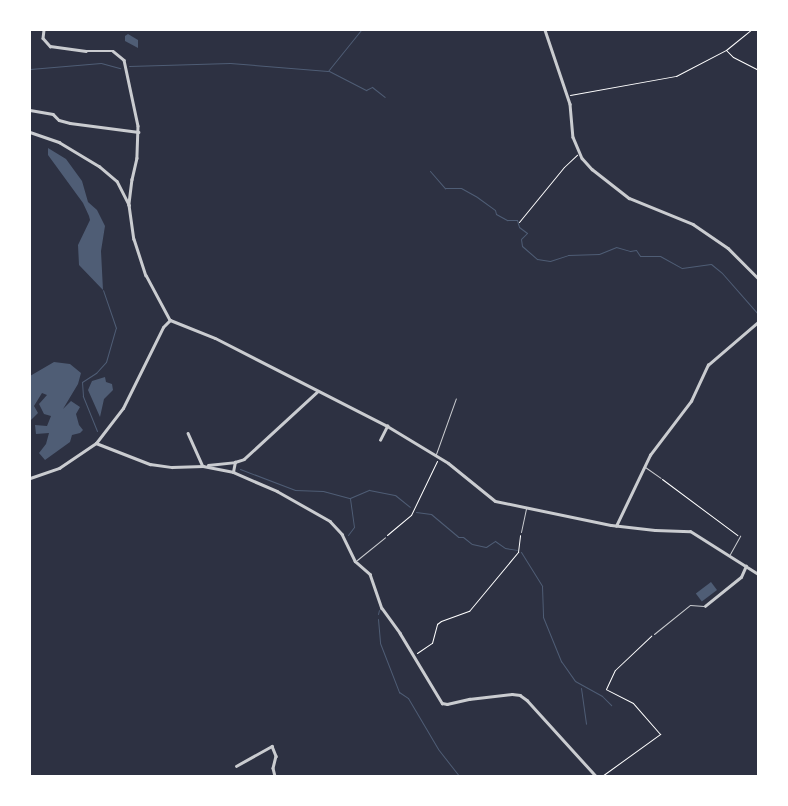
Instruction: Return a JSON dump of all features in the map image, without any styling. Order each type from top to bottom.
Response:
[{"type":"street","points":[[44,30],[43,38],[50,46],[86,51],[113,52],[122,58],[138,132],[137,158],[129,205],[134,239],[146,275],[170,320]]},
{"type":"street","points":[[545,30],[572,112],[573,137],[579,152],[592,169],[617,190],[645,206],[693,224],[728,248],[758,278]]},
{"type":"street","points":[[30,110],[53,114],[59,120],[70,123],[138,132]]},
{"type":"street","points":[[30,132],[58,142],[99,166],[117,181],[129,205]]},
{"type":"street","points":[[170,320],[177,321],[387,426],[457,470],[490,499],[616,526],[690,531],[758,572]]},
{"type":"street","points":[[30,478],[59,468],[96,442],[123,408],[163,327],[170,320]]},
{"type":"street","points":[[616,526],[650,455],[695,396],[708,365],[758,322]]},
{"type":"street","points":[[96,442],[150,464],[172,467],[236,462],[244,459],[318,390]]},
{"type":"street","points":[[380,440],[387,426]]},
{"type":"street","points":[[188,433],[203,466]]},
{"type":"street","points":[[233,472],[236,462]]},
{"type":"street","points":[[203,466],[233,472],[277,491],[330,521],[342,534],[355,561],[370,574],[382,608],[442,703],[447,704],[469,699],[512,694],[520,695],[596,776]]},
{"type":"street","points":[[705,606],[741,577],[746,565]]},
{"type":"street","points":[[236,766],[272,746],[276,756],[273,768],[275,776]]},
{"type":"lane","points":[[437,457],[456,398]]},
{"type":"lane","points":[[644,466],[660,478]]},
{"type":"lane","points":[[521,532],[527,507]]},
{"type":"lane","points":[[355,561],[385,536]]},
{"type":"lane","points":[[730,555],[740,536]]},
{"type":"lane","points":[[654,634],[690,605],[705,606]]},
{"type":"path","points":[[567,95],[676,76],[726,50],[751,30]]},
{"type":"path","points":[[726,50],[733,57],[758,70]]},
{"type":"path","points":[[518,222],[579,152]]},
{"type":"path","points":[[385,536],[411,515],[437,457]]},
{"type":"path","points":[[660,478],[740,536]]},
{"type":"path","points":[[413,655],[432,643],[437,624],[469,611],[518,552],[521,532]]},
{"type":"path","points":[[602,776],[660,734],[633,703],[606,689],[615,670],[654,634]]},
{"type":"water","points":[[128,34],[138,40],[138,48],[125,41],[125,36]]},
{"type":"water","points":[[48,148],[66,159],[82,181],[88,202],[97,210],[105,226],[101,251],[103,290],[79,265],[78,245],[90,220],[89,216],[83,203],[48,155]]},
{"type":"water","points":[[54,362],[70,364],[81,373],[78,384],[63,409],[71,401],[80,407],[76,414],[79,425],[83,430],[72,435],[70,442],[45,460],[39,453],[46,444],[49,433],[36,434],[35,425],[47,426],[51,416],[44,414],[39,404],[47,395],[42,393],[34,406],[38,413],[30,421],[30,376]]},
{"type":"water","points":[[105,377],[106,382],[112,384],[113,390],[104,399],[100,417],[88,390],[92,381]]},
{"type":"water","points":[[711,582],[717,590],[702,601],[696,593]]},
{"type":"waterway","points":[[129,66],[230,63],[328,71],[361,30]]},
{"type":"waterway","points":[[30,69],[101,63],[120,68]]},
{"type":"waterway","points":[[329,71],[366,90],[372,87],[385,97]]},
{"type":"waterway","points":[[430,171],[445,188],[461,188],[495,210],[496,214],[507,220],[517,220],[519,227],[527,233],[521,239],[522,246],[537,259],[550,261],[568,255],[599,254],[616,247],[630,251],[636,250],[640,256],[660,256],[682,268],[711,264],[722,273],[758,314]]},
{"type":"waterway","points":[[97,431],[83,396],[82,382],[96,373],[106,362],[116,328],[103,290]]},
{"type":"waterway","points":[[240,469],[295,490],[323,491],[350,498],[369,490],[395,495],[410,507]]},
{"type":"waterway","points":[[348,535],[354,527],[350,498]]},
{"type":"waterway","points":[[416,512],[431,514],[458,537],[463,537],[472,544],[486,547],[495,541],[505,548],[517,550]]},
{"type":"waterway","points":[[521,552],[542,586],[543,617],[561,661],[575,681],[602,696],[611,705]]},
{"type":"waterway","points":[[378,614],[379,610]]},
{"type":"waterway","points":[[378,619],[380,643],[399,692],[408,698],[438,749],[459,776]]},
{"type":"waterway","points":[[581,688],[586,724]]}]
